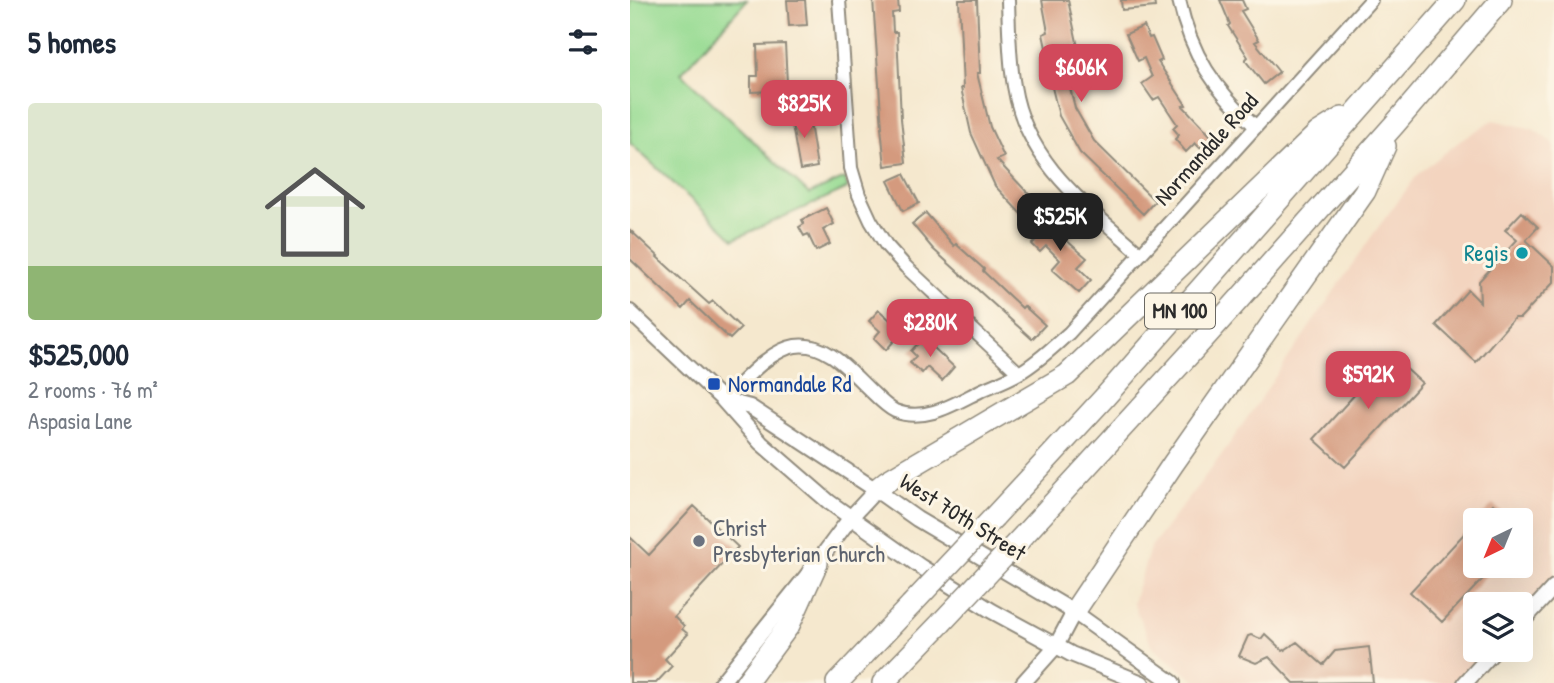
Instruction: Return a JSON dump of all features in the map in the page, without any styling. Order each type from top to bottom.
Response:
[{"type":"highway","name":"MN 100","points":[[837,683],[1104,398],[1455,0]]},
{"type":"highway","name":"MN 100","points":[[883,683],[1024,536],[1208,334],[1501,0]]},
{"type":"highway","points":[[876,490],[1067,375],[1318,133],[1365,104]]},
{"type":"highway","points":[[1074,612],[1173,464],[1365,191],[1394,125]]},
{"type":"highway","points":[[746,683],[789,625],[817,563]]},
{"type":"street","points":[[839,0],[851,168],[871,221],[886,245],[906,267],[1020,373]]},
{"type":"street","points":[[1007,0],[1014,88],[1023,120],[1037,150],[1056,177],[1141,254]]},
{"type":"street","points":[[1179,0],[1187,30],[1214,84],[1256,127]]},
{"type":"street","name":"Normandale Road","points":[[723,400],[769,358],[794,346],[808,345],[833,356],[892,410],[908,415],[938,412],[1020,373],[1069,333],[1371,0]]},
{"type":"street","name":"West 70th Street","points":[[630,312],[723,400],[761,443],[829,502],[921,567],[992,611],[1056,646],[1142,683]]},
{"type":"street","name":"West 70th Street","points":[[723,400],[750,407],[917,519],[1074,612],[1173,683]]},
{"type":"street","points":[[721,683],[851,517],[876,490]]},
{"type":"street","points":[[1533,610],[1554,587]]},
{"type":"street","points":[[1023,683],[1056,646],[1074,612]]},
{"type":"street","points":[[1465,683],[1484,662]]},
{"type":"shaded area","points":[[1493,120],[1533,129],[1554,144],[1554,585],[1533,609],[1533,592],[1463,592],[1463,662],[1483,662],[1461,683],[1198,683],[1152,647],[1133,603],[1150,548],[1223,453],[1374,233],[1418,174],[1460,141]]},
{"type":"green space","points":[[630,0],[747,0],[681,73],[809,194],[845,178],[848,188],[734,239],[630,143]]},
{"type":"building","points":[[787,0],[805,0],[807,25],[789,26]]},
{"type":"building","points":[[873,0],[898,0],[899,12],[892,13],[893,32],[897,32],[906,163],[885,166],[881,127]]},
{"type":"building","points":[[959,0],[977,0],[980,73],[977,73],[990,127],[1004,157],[997,160],[1037,203],[1023,216],[995,186],[971,133],[961,88]]},
{"type":"building","points":[[1042,0],[1068,0],[1078,47],[1062,50],[1062,56],[1075,108],[1094,141],[1155,201],[1143,214],[1080,153],[1059,116],[1047,67],[1050,66],[1043,34],[1048,32]]},
{"type":"building","points":[[1121,0],[1154,0],[1155,7],[1122,10]]},
{"type":"building","points":[[1220,0],[1242,0],[1246,9],[1241,11],[1259,40],[1255,42],[1279,72],[1264,84],[1245,60],[1248,57],[1228,26],[1230,24]]},
{"type":"building","points":[[1144,26],[1162,60],[1158,62],[1186,105],[1183,106],[1212,137],[1200,148],[1195,143],[1186,152],[1175,139],[1179,135],[1173,128],[1177,124],[1159,97],[1153,100],[1142,84],[1152,77],[1144,58],[1138,61],[1126,34]]},
{"type":"building","points":[[785,44],[787,83],[774,84],[775,91],[751,92],[751,76],[758,76],[757,45]]},
{"type":"building","points":[[808,111],[817,167],[800,170],[790,114]]},
{"type":"building","points":[[904,174],[919,203],[903,211],[888,181]]},
{"type":"building","points":[[826,208],[834,224],[823,230],[830,244],[816,251],[808,234],[804,236],[799,227],[804,224],[802,220]]},
{"type":"building","points":[[1522,212],[1538,227],[1526,240],[1554,266],[1554,282],[1520,318],[1514,318],[1476,362],[1436,325],[1468,290],[1480,302],[1479,281],[1517,240],[1505,230]]},
{"type":"building","points":[[926,213],[954,246],[956,244],[1022,308],[1024,306],[1045,325],[1032,339],[933,249],[912,224]]},
{"type":"building","points":[[1035,217],[1043,225],[1046,221],[1055,231],[1058,228],[1068,238],[1066,240],[1087,258],[1078,267],[1091,280],[1079,293],[1052,269],[1060,260],[1046,246],[1040,252],[1032,244],[1035,241],[1023,229]]},
{"type":"building","points":[[630,230],[709,304],[713,301],[741,328],[730,339],[690,301],[683,309],[630,259]]},
{"type":"building","points":[[879,310],[890,320],[899,310],[911,322],[886,350],[874,338],[880,331],[869,321]]},
{"type":"building","points":[[925,336],[954,367],[942,381],[927,367],[922,373],[910,363],[916,356],[911,351]]},
{"type":"building","points":[[1391,355],[1422,383],[1345,467],[1314,439]]},
{"type":"building","points":[[694,506],[738,547],[674,616],[688,634],[665,659],[672,666],[656,683],[630,683],[630,537],[649,555]]},
{"type":"building","points":[[1463,535],[1463,578],[1484,578],[1470,592],[1463,592],[1463,600],[1442,622],[1410,592]]},
{"type":"building","points":[[1265,634],[1283,651],[1297,642],[1323,665],[1335,651],[1369,647],[1373,682],[1294,683],[1269,657],[1256,663],[1239,656],[1248,636],[1261,639]]},
{"type":"place","name":"Regis","points":[[1522,253]]},
{"type":"place","name":"Normandale Rd","points":[[714,384]]},
{"type":"place","name":"Christ Presbyterian Church","points":[[699,541]]}]
